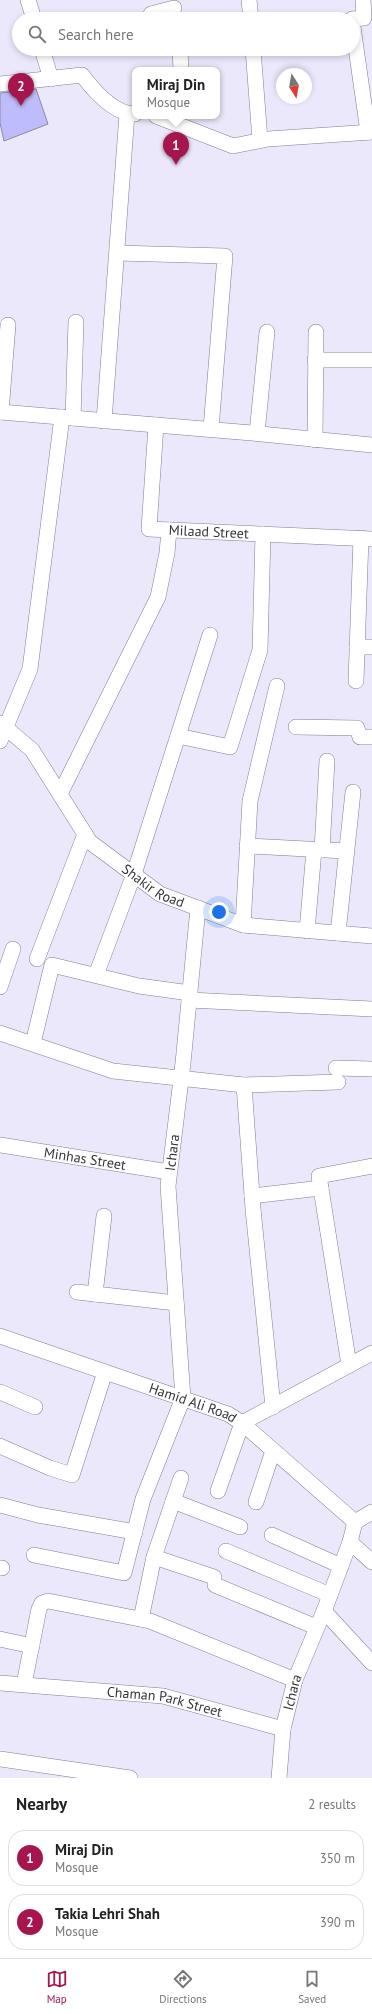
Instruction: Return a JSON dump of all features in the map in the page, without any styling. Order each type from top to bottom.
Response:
[{"type":"street","points":[[28,0],[32,12]]},
{"type":"street","points":[[249,0],[250,12]]},
{"type":"street","points":[[360,18],[364,18],[362,0]]},
{"type":"street","points":[[161,12],[175,9]]},
{"type":"street","points":[[44,56],[51,78]]},
{"type":"street","points":[[180,56],[181,67]]},
{"type":"street","points":[[254,56],[260,140]]},
{"type":"street","points":[[178,120],[233,146],[260,140],[370,132],[358,56]]},
{"type":"street","points":[[0,84],[82,75],[96,94],[131,114],[117,253],[104,421]]},
{"type":"street","points":[[117,253],[225,256],[211,429]]},
{"type":"street","points":[[2,730],[30,669],[68,418],[76,322]]},
{"type":"street","points":[[8,325],[0,412],[257,433],[372,445]]},
{"type":"street","points":[[257,433],[267,332]]},
{"type":"street","points":[[315,440],[316,332]]},
{"type":"street","points":[[315,360],[372,360]]},
{"type":"street","name":"Milaad Street","points":[[156,425],[149,529],[366,538]]},
{"type":"street","points":[[60,794],[158,597],[167,553],[168,530]]},
{"type":"street","points":[[178,736],[230,747],[260,650],[263,534]]},
{"type":"street","points":[[356,681],[357,647],[365,602],[366,538]]},
{"type":"street","points":[[96,975],[134,874],[210,635]]},
{"type":"street","points":[[357,647],[372,647]]},
{"type":"street","points":[[242,925],[250,801],[277,686]]},
{"type":"street","points":[[296,727],[357,728],[366,737]]},
{"type":"street","name":"Shakir Road","points":[[2,730],[32,750],[90,842],[160,894],[242,925],[372,936]]},
{"type":"street","points":[[307,931],[318,850],[327,761]]},
{"type":"street","points":[[338,933],[353,792]]},
{"type":"street","points":[[37,959],[85,834]]},
{"type":"street","points":[[247,846],[346,851]]},
{"type":"street","name":"Ichara","points":[[183,1398],[168,1186],[190,997],[198,908]]},
{"type":"street","points":[[0,987],[13,949]]},
{"type":"street","points":[[33,1043],[52,965],[190,997],[372,1009]]},
{"type":"street","points":[[0,1033],[113,1071],[181,1079],[244,1084],[337,1075],[372,1069]]},
{"type":"street","points":[[244,1084],[252,1196],[273,1407]]},
{"type":"street","name":"Minhas Street","points":[[0,1145],[169,1172]]},
{"type":"street","points":[[349,1365],[319,1176],[372,1166]]},
{"type":"street","points":[[252,1196],[321,1188]]},
{"type":"street","points":[[95,1294],[104,1216]]},
{"type":"street","points":[[77,1292],[176,1304]]},
{"type":"street","name":"Hamid Ali Road","points":[[0,1336],[228,1414],[242,1423],[355,1522]]},
{"type":"street","points":[[218,1491],[242,1423],[372,1353]]},
{"type":"street","points":[[0,1446],[50,1468],[72,1474],[105,1372]]},
{"type":"street","points":[[0,1392],[35,1407]]},
{"type":"street","points":[[34,1555],[124,1573],[143,1499],[183,1398]]},
{"type":"street","points":[[256,1502],[273,1451]]},
{"type":"street","points":[[141,1619],[154,1557],[181,1478]]},
{"type":"street","points":[[173,1501],[240,1527]]},
{"type":"street","points":[[0,1505],[38,1515],[135,1532]]},
{"type":"street","points":[[355,1522],[372,1512]]},
{"type":"street","name":"Ichara","points":[[279,1778],[283,1729],[295,1680],[316,1627],[324,1612],[350,1542],[355,1522]]},
{"type":"street","points":[[272,1535],[341,1566]]},
{"type":"street","points":[[350,1542],[372,1562]]},
{"type":"street","points":[[226,1551],[330,1595]]},
{"type":"street","points":[[154,1557],[214,1581],[316,1627]]},
{"type":"street","points":[[0,1683],[24,1684],[39,1609],[42,1603],[48,1601],[150,1620],[295,1680]]},
{"type":"street","points":[[324,1612],[372,1663]]},
{"type":"street","points":[[0,1639],[32,1646]]},
{"type":"street","name":"Chaman Park Street","points":[[24,1684],[163,1696],[283,1729]]},
{"type":"street","points":[[0,1759],[130,1778]]},
{"type":"building","points":[[36,89],[48,124],[4,141],[0,123],[0,93]]},
{"type":"place","name":"Takia Lehri Shah","points":[[21,106]]},
{"type":"place","name":"Miraj Din","points":[[176,165]]}]
